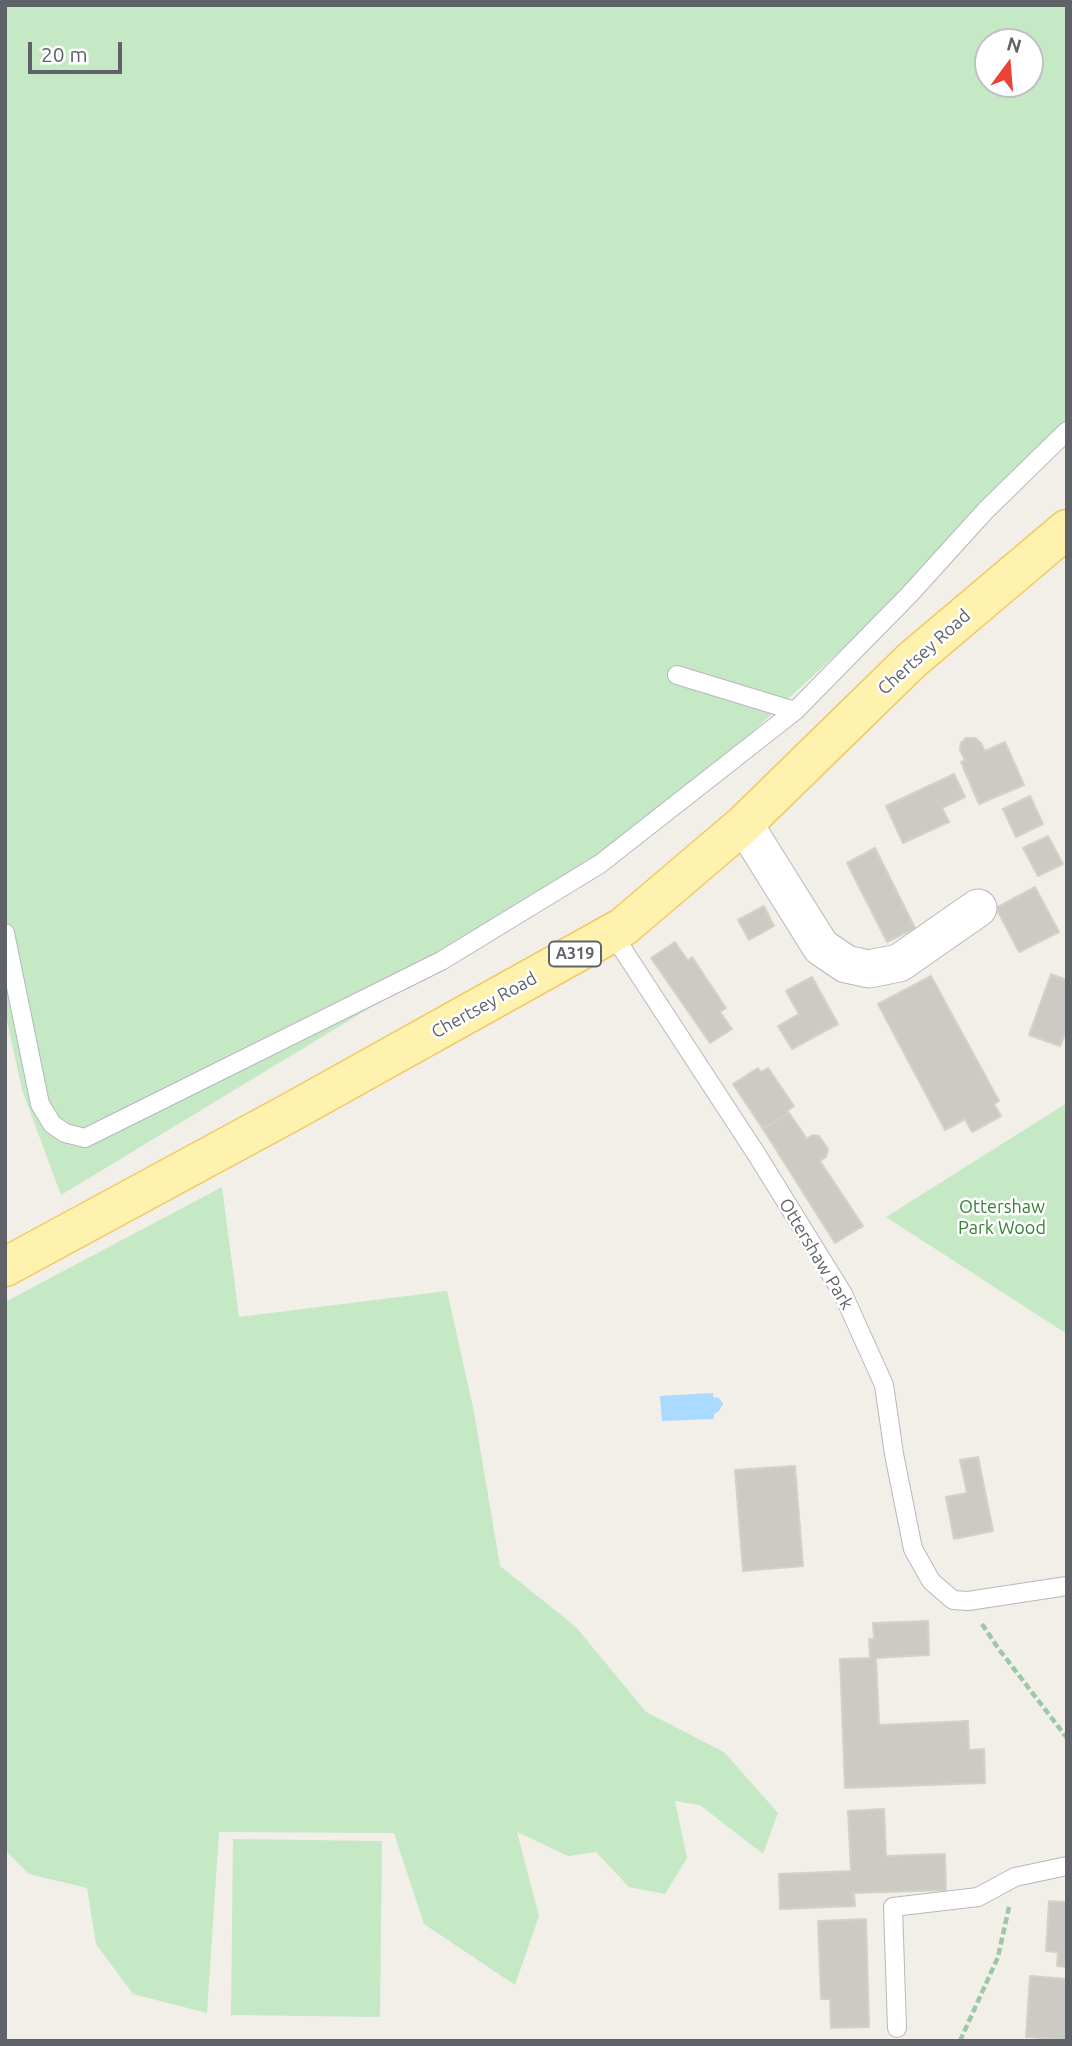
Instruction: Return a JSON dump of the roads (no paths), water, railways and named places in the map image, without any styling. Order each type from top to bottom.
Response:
[{"type":"main road","name":"Chertsey Road","points":[[5,1267],[623,927],[744,824],[912,660],[1067,530]]},
{"type":"street","points":[[744,824],[821,947],[846,964],[869,969],[899,963],[978,908]]},
{"type":"lane","points":[[5,933],[40,1104],[52,1124],[65,1133],[85,1138],[440,961],[600,864],[796,712],[986,510],[1067,431]]},
{"type":"lane","points":[[677,675],[796,712]]},
{"type":"lane","name":"Ottershaw Park","points":[[612,933],[757,1155],[843,1294],[884,1385],[894,1454],[913,1549],[931,1581],[953,1600],[968,1601],[1067,1586]]},
{"type":"lane","points":[[897,2028],[893,1907],[978,1897],[1015,1877],[1067,1866]]},
{"type":"water","points":[[713,1393],[713,1397],[719,1398],[723,1404],[714,1414],[714,1419],[662,1421],[660,1396]]},
{"type":"park label","name":"Ottershaw Park Wood","points":[[1002,1217]]}]
